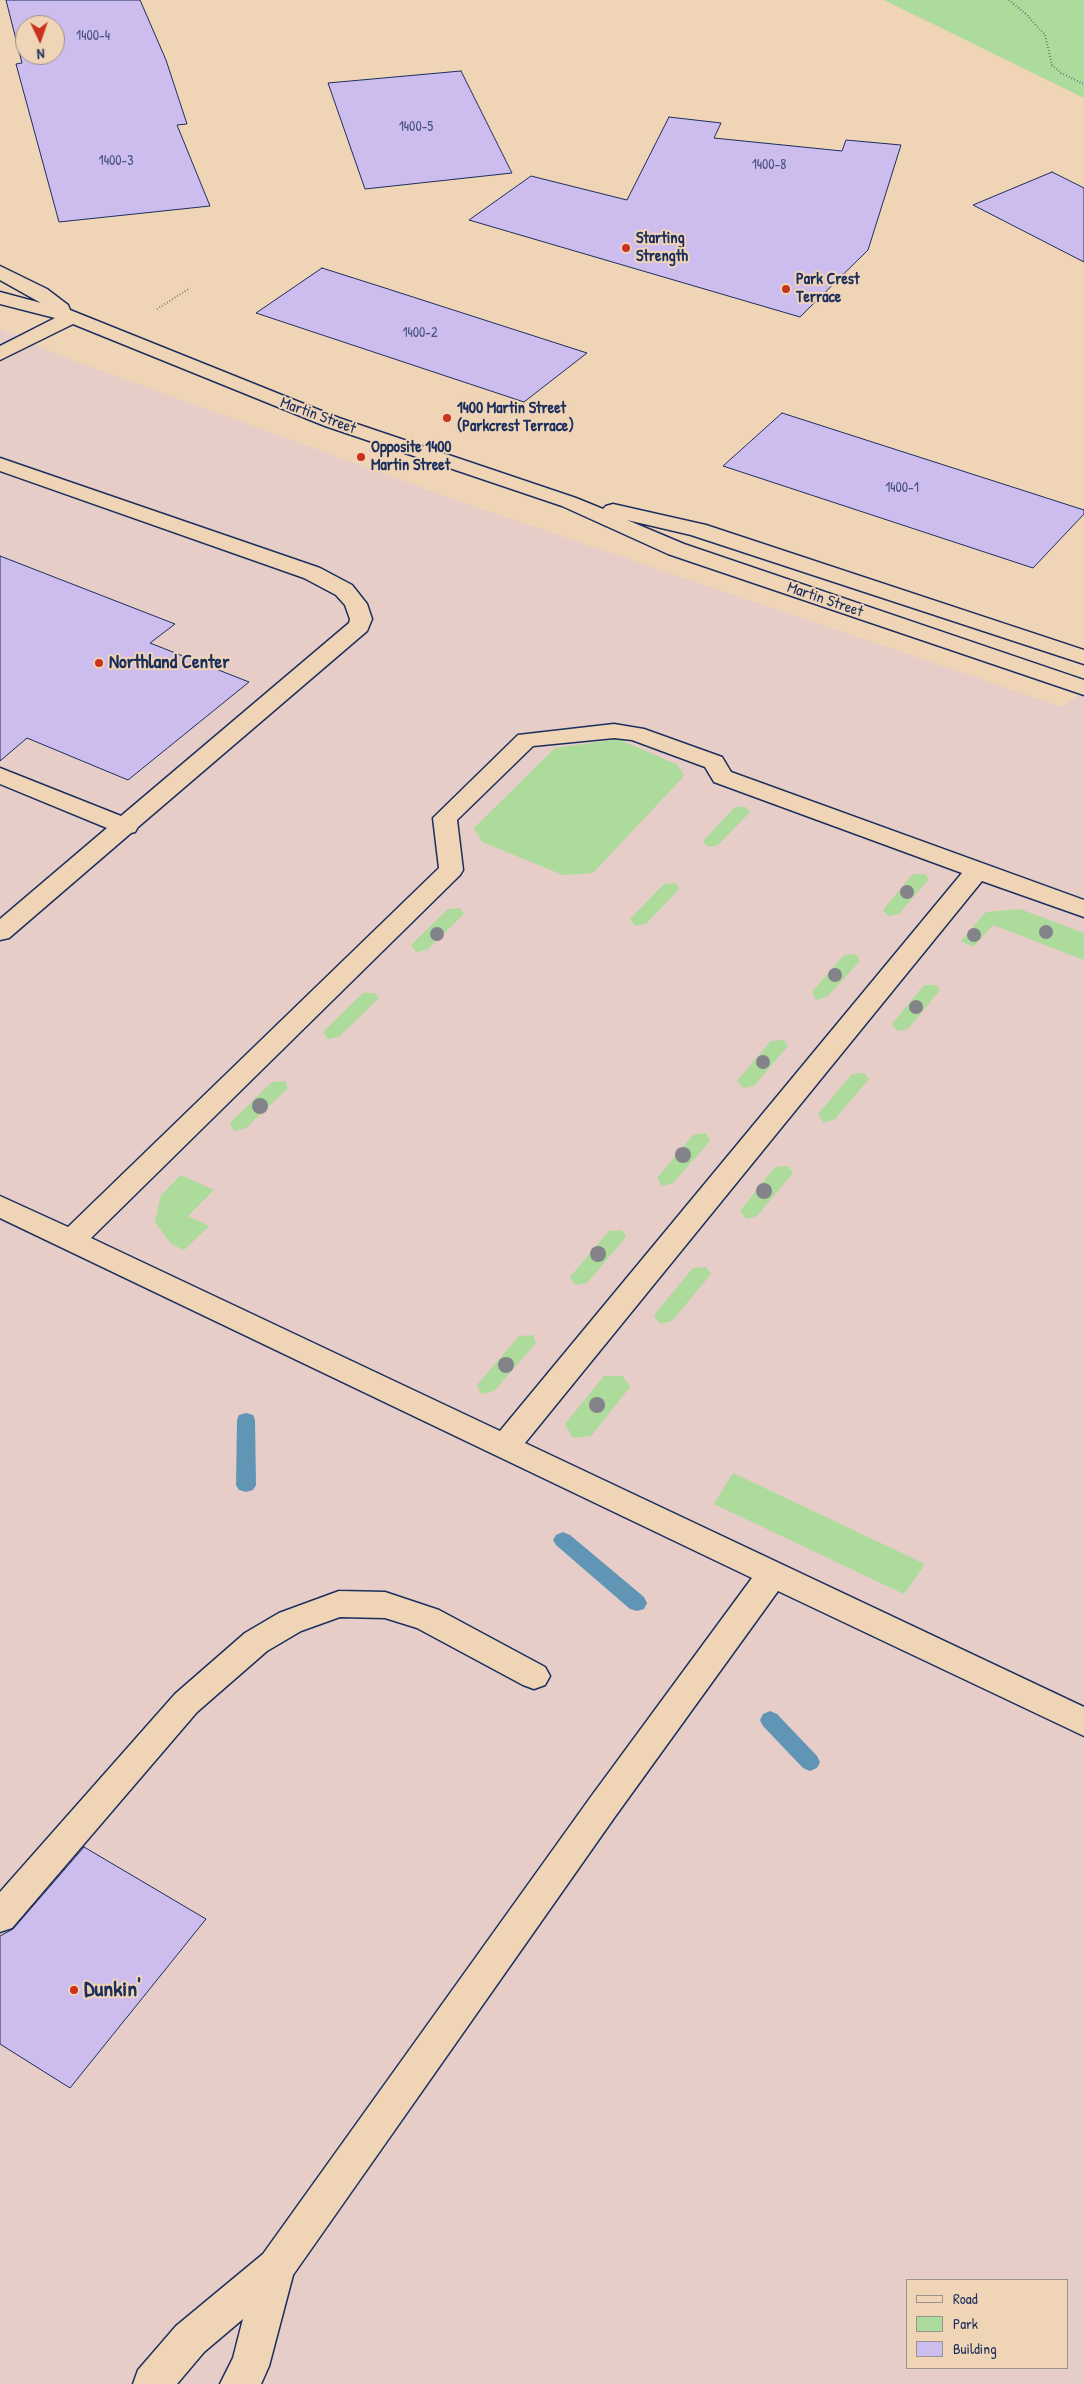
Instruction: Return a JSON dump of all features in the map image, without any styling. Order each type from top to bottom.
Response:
[{"type":"street","name":"Martin Street","points":[[0,272],[40,293],[72,317]]},
{"type":"street","name":"Martin Street","points":[[0,298],[72,317],[332,422],[569,502],[676,549],[1084,688]]},
{"type":"street","points":[[0,354],[72,317]]},
{"type":"street","points":[[0,464],[312,573],[344,590],[356,604],[360,614],[360,626],[126,827],[0,932]]},
{"type":"street","name":"Martin Street","points":[[569,502],[645,516],[698,530],[1084,657]]},
{"type":"street","points":[[72,1240],[451,870],[445,818],[526,740],[614,731],[636,734],[714,762],[722,777],[1084,909]]},
{"type":"street","points":[[0,775],[126,827]]},
{"type":"street","points":[[506,1446],[978,870]]},
{"type":"street","points":[[0,1206],[1084,1722]]},
{"type":"street","points":[[152,2384],[190,2339],[276,2267],[602,1808],[773,1574]]},
{"type":"street","points":[[0,1917],[186,1703],[256,1642],[290,1622],[339,1604],[385,1605],[428,1619],[534,1676]]},
{"type":"street","points":[[239,2384],[250,2366],[276,2267]]},
{"type":"path","points":[[1009,0],[1026,14],[1045,35],[1052,65],[1061,73],[1084,84]]},
{"type":"path","points":[[154,311],[190,288]]},
{"type":"shaded area","points":[[0,328],[64,357],[467,504],[1063,707],[1084,690],[1084,2384],[0,2384]]},
{"type":"green space","points":[[884,0],[1084,0],[1084,98]]},
{"type":"green space","points":[[618,739],[678,765],[684,776],[593,873],[563,875],[482,842],[474,828],[555,748]]},
{"type":"green space","points":[[735,807],[746,807],[750,812],[718,845],[708,847],[703,841]]},
{"type":"green space","points":[[913,874],[925,874],[929,879],[899,914],[888,916],[883,910]]},
{"type":"green space","points":[[676,883],[679,889],[646,924],[635,926],[630,919],[664,884]]},
{"type":"green space","points":[[460,908],[464,914],[427,950],[416,952],[411,945],[448,909]]},
{"type":"green space","points":[[1020,909],[1084,933],[1084,960],[993,925],[973,947],[961,941],[986,912]]},
{"type":"green space","points":[[856,954],[860,961],[827,997],[816,1000],[812,992],[844,955]]},
{"type":"green space","points":[[924,985],[936,985],[940,990],[908,1029],[897,1031],[892,1024]]},
{"type":"green space","points":[[363,993],[375,993],[379,998],[339,1037],[328,1039],[323,1032]]},
{"type":"green space","points":[[784,1040],[788,1046],[754,1086],[743,1088],[737,1081],[771,1041]]},
{"type":"green space","points":[[864,1073],[869,1079],[835,1119],[824,1123],[818,1114],[852,1074]]},
{"type":"green space","points":[[285,1081],[288,1088],[246,1128],[234,1131],[230,1123],[272,1082]]},
{"type":"green space","points":[[706,1133],[710,1141],[673,1183],[662,1186],[657,1178],[693,1135]]},
{"type":"green space","points":[[788,1166],[793,1173],[757,1216],[746,1219],[740,1211],[775,1167]]},
{"type":"green space","points":[[181,1175],[214,1190],[188,1216],[209,1226],[184,1250],[171,1244],[155,1222],[161,1195]]},
{"type":"green space","points":[[622,1230],[626,1237],[587,1283],[575,1285],[570,1277],[609,1231]]},
{"type":"green space","points":[[706,1267],[711,1274],[672,1321],[660,1324],[654,1315],[693,1268]]},
{"type":"green space","points":[[533,1335],[536,1343],[494,1391],[481,1394],[477,1385],[519,1336]]},
{"type":"green space","points":[[604,1376],[623,1376],[630,1387],[591,1436],[573,1438],[565,1424]]},
{"type":"green space","points":[[733,1473],[925,1564],[904,1594],[714,1504]]},
{"type":"building","points":[[6,0],[140,0],[166,60],[187,124],[177,125],[210,206],[59,222],[16,65],[65,65],[65,15],[15,15],[15,35]]},
{"type":"building","points":[[461,71],[512,173],[365,189],[328,83]]},
{"type":"building","points":[[669,117],[721,123],[714,138],[842,151],[846,140],[901,145],[868,250],[800,317],[469,220],[531,176],[627,200]]},
{"type":"building","points":[[1052,172],[1084,188],[1084,262],[973,205]]},
{"type":"building","points":[[322,268],[587,353],[524,402],[256,313]]},
{"type":"building","points":[[782,413],[1084,510],[1084,514],[1033,568],[723,466]]},
{"type":"building","name":"Northland Center","points":[[0,556],[175,624],[150,643],[249,682],[128,780],[27,738],[0,761]]},
{"type":"building","name":"Dunkin'","points":[[84,1847],[206,1919],[70,2088],[0,2044],[0,1936],[13,1929]]},
{"type":"waterway","points":[[246,1420],[246,1485]]},
{"type":"waterway","points":[[563,1540],[637,1603]]},
{"type":"waterway","points":[[770,1720],[810,1762]]},
{"type":"place","name":"Starting Strength","points":[[626,248]]},
{"type":"place","name":"Park Crest Terrace","points":[[786,289]]},
{"type":"place","name":"1400 Martin Street (Parkcrest Terrace)","points":[[447,418]]},
{"type":"place","name":"Opposite 1400 Martin Street","points":[[361,457]]},
{"type":"place","name":"Northland Center","points":[[99,663]]},
{"type":"place","name":"Dunkin'","points":[[74,1990]]}]
